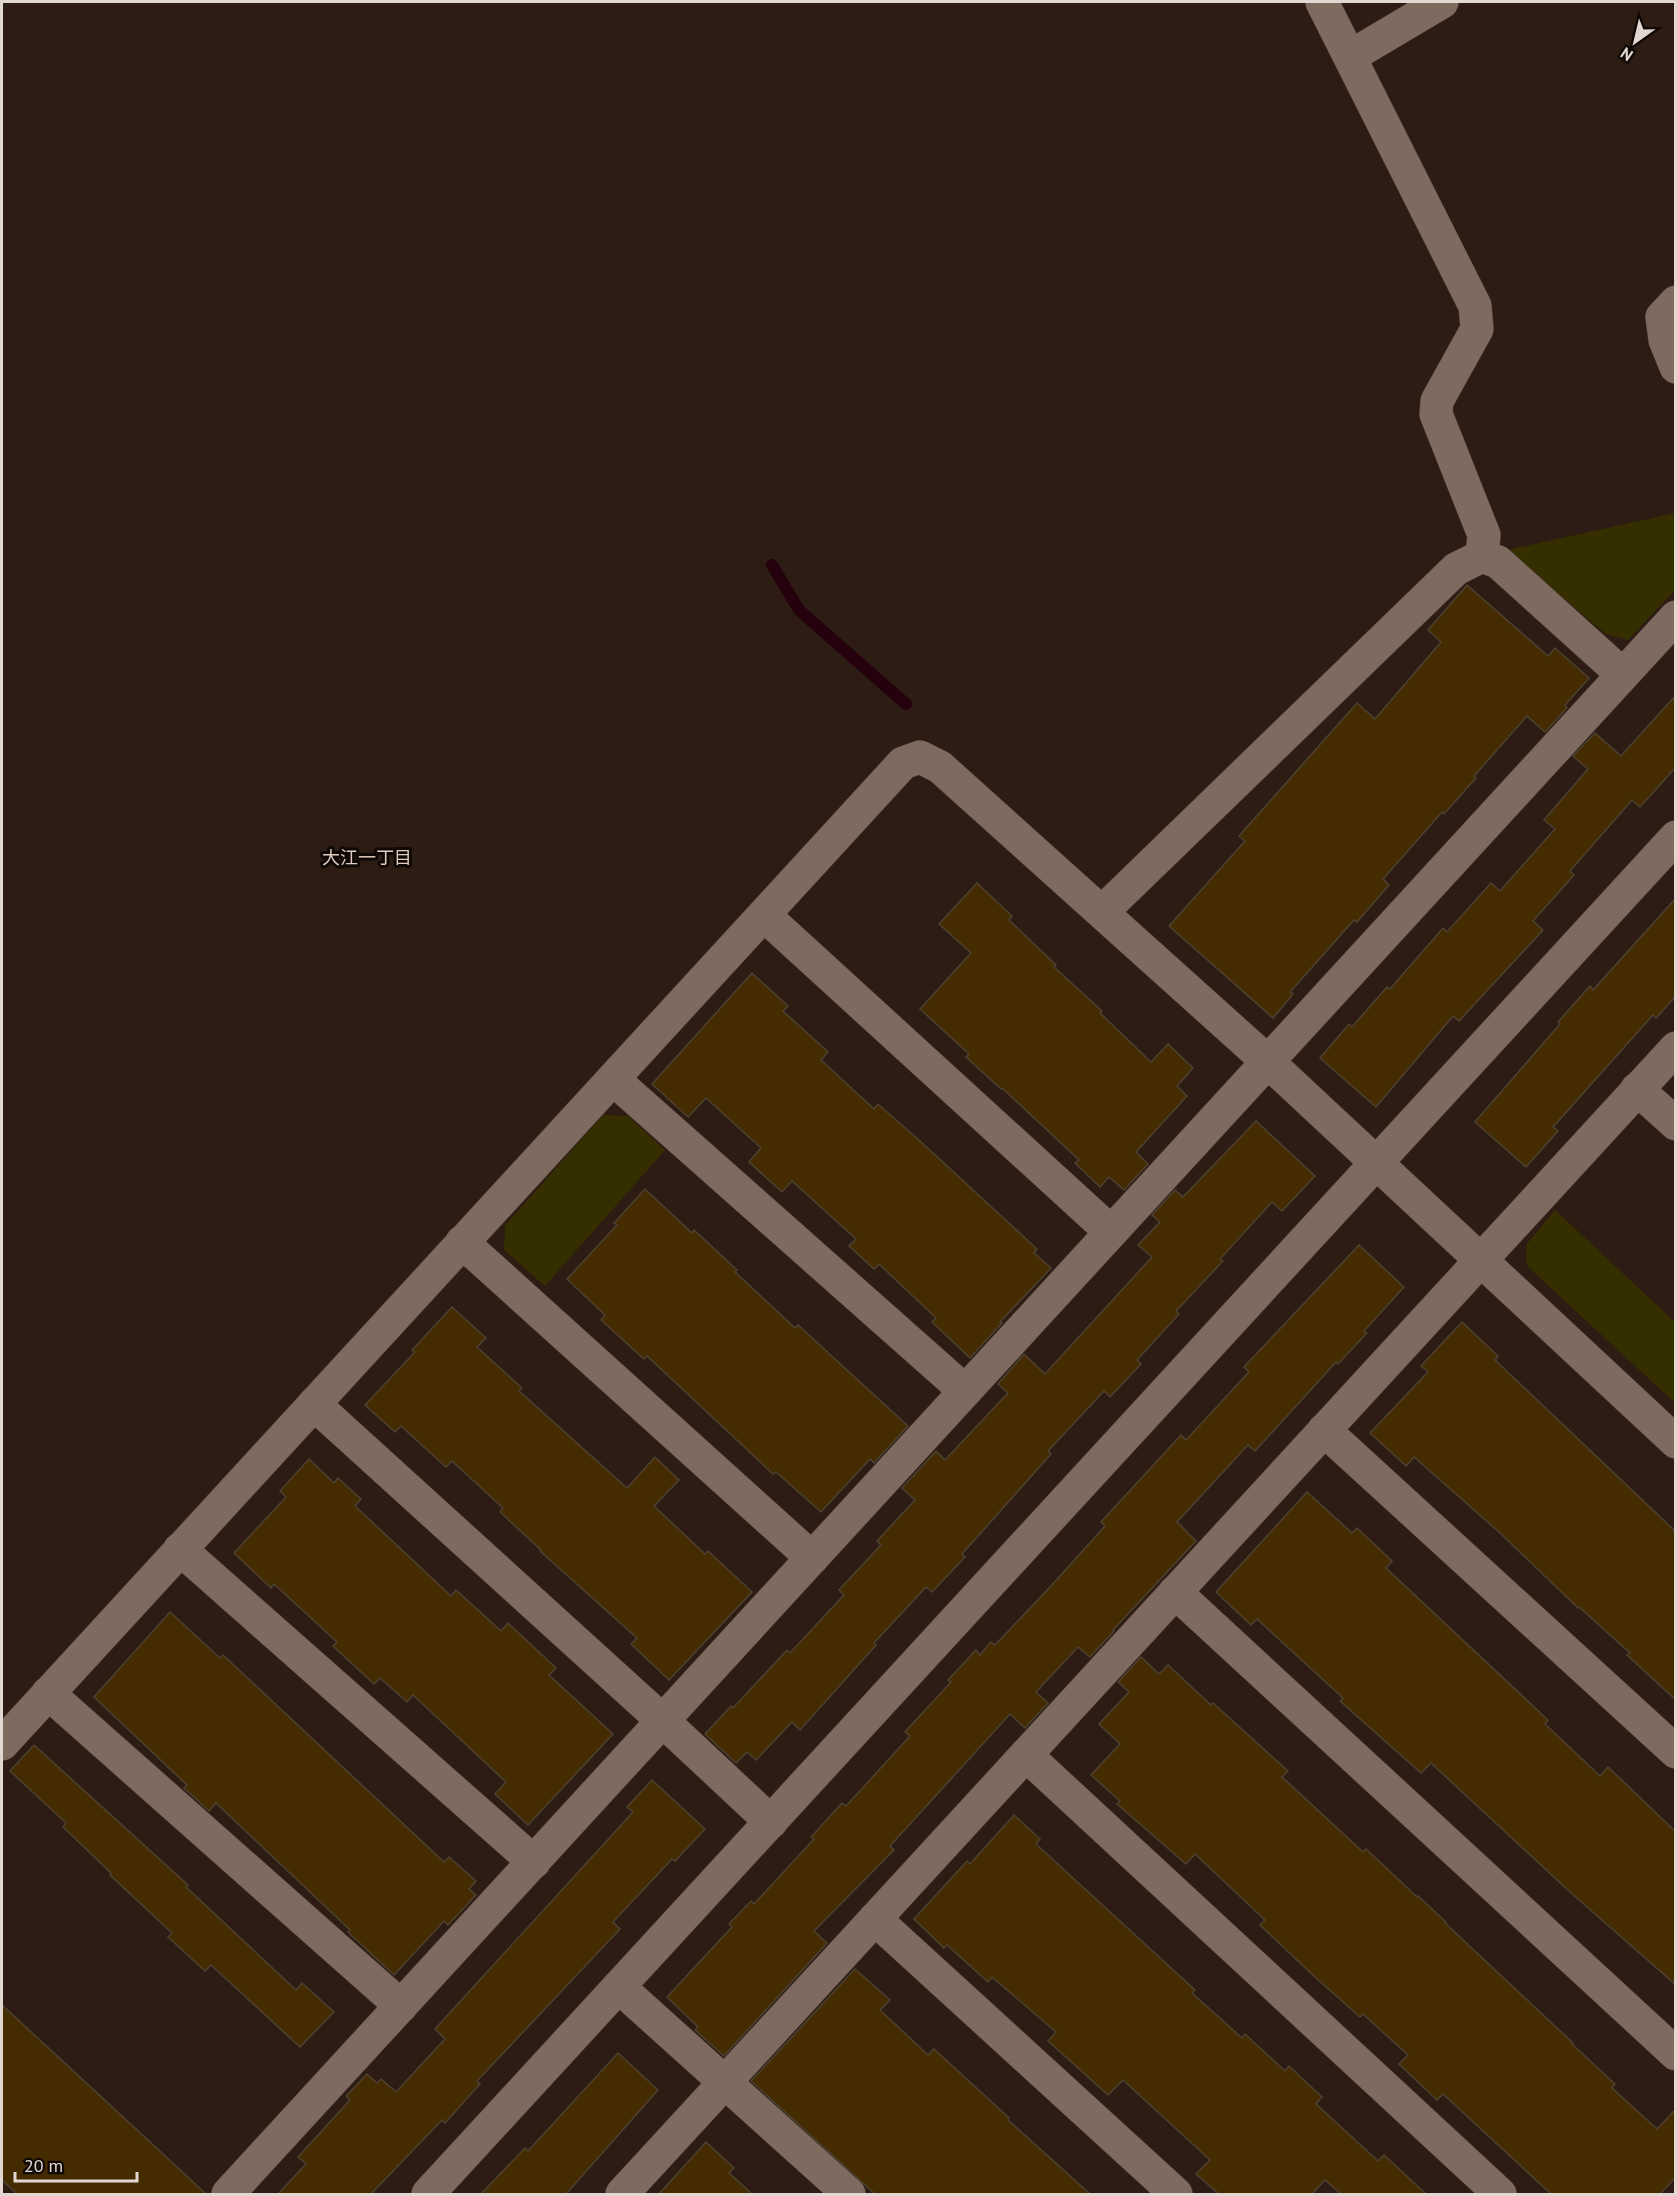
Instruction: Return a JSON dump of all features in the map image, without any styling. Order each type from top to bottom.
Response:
[{"type":"street","points":[[1322,2],[1475,306],[1477,330],[1437,401],[1436,414],[1485,535],[1482,556]]},
{"type":"street","points":[[1351,56],[1442,2]]},
{"type":"street","points":[[1676,302],[1662,317],[1665,340],[1676,367]]},
{"type":"street","points":[[1102,912],[1456,569],[1482,556],[1498,562],[1622,674]]},
{"type":"street","points":[[228,2194],[1676,616]]},
{"type":"street","points":[[2,1744],[903,763],[920,757],[940,767],[1102,912],[1267,1062],[1676,1443]]},
{"type":"street","points":[[428,2194],[1676,837]]},
{"type":"street","points":[[764,915],[1111,1232]]},
{"type":"street","points":[[622,2194],[1676,1048]]},
{"type":"street","points":[[613,1078],[965,1391]]},
{"type":"street","points":[[1638,1089],[1676,1124]]},
{"type":"street","points":[[462,1242],[812,1558]]},
{"type":"street","points":[[314,1404],[663,1720],[771,1822]]},
{"type":"street","points":[[1324,1430],[1676,1752]]},
{"type":"street","points":[[180,1549],[534,1862]]},
{"type":"street","points":[[1175,1592],[1676,2054]]},
{"type":"street","points":[[48,1693],[401,2006]]},
{"type":"street","points":[[1026,1755],[1498,2194]]},
{"type":"street","points":[[875,1919],[1176,2194]]},
{"type":"street","points":[[619,1987],[849,2194]]},
{"type":"shaded area","points":[[1675,513],[1675,590],[1628,640],[1606,634],[1507,550]]},
{"type":"shaded area","points":[[603,1115],[628,1116],[665,1150],[545,1286],[504,1250],[505,1226]]},
{"type":"shaded area","points":[[1555,1210],[1675,1322],[1675,1403],[1527,1266],[1526,1245]]},
{"type":"building","points":[[1467,585],[1548,656],[1555,648],[1589,678],[1565,705],[1567,708],[1545,732],[1527,716],[1474,776],[1476,778],[1444,814],[1442,812],[1383,879],[1389,885],[1357,922],[1354,920],[1290,992],[1293,994],[1273,1018],[1169,926],[1245,841],[1239,836],[1357,703],[1375,719],[1441,642],[1428,630]]},
{"type":"building","points":[[1676,695],[1676,767],[1640,807],[1632,800],[1570,871],[1574,875],[1533,921],[1543,930],[1459,1021],[1453,1016],[1376,1107],[1320,1058],[1349,1024],[1352,1027],[1387,987],[1390,989],[1443,928],[1447,932],[1491,883],[1500,891],[1555,829],[1544,820],[1588,769],[1573,756],[1595,733],[1621,756]]},
{"type":"building","points":[[977,883],[1012,916],[1009,920],[1056,965],[1054,967],[1102,1011],[1100,1013],[1151,1062],[1168,1044],[1193,1068],[1177,1086],[1187,1096],[1136,1152],[1148,1164],[1124,1190],[1109,1177],[1100,1187],[1075,1163],[1079,1160],[966,1057],[969,1054],[920,1009],[971,953],[939,924]]},
{"type":"building","points":[[1676,898],[1676,996],[1656,1018],[1653,1015],[1553,1127],[1558,1131],[1526,1167],[1475,1122],[1590,986],[1593,990]]},
{"type":"building","points":[[752,973],[788,1006],[783,1011],[828,1052],[821,1060],[874,1109],[878,1104],[920,1141],[1037,1249],[1034,1253],[1051,1268],[970,1358],[932,1322],[936,1318],[879,1264],[874,1269],[849,1246],[856,1239],[792,1181],[782,1192],[749,1162],[761,1148],[706,1098],[688,1117],[652,1084]]},
{"type":"building","points":[[1256,1121],[1315,1176],[1282,1211],[1272,1202],[1220,1259],[1223,1261],[1176,1311],[1179,1314],[1137,1360],[1141,1364],[1110,1397],[1104,1391],[1048,1451],[1051,1454],[962,1554],[965,1557],[932,1592],[926,1587],[874,1643],[876,1645],[800,1730],[792,1722],[756,1760],[747,1752],[736,1763],[705,1734],[731,1706],[733,1708],[787,1650],[790,1653],[844,1595],[839,1590],[881,1545],[877,1541],[915,1500],[902,1488],[936,1451],[945,1460],[1008,1393],[998,1384],[1024,1354],[1045,1374],[1152,1257],[1138,1245],[1160,1222],[1152,1215],[1175,1190],[1183,1197]]},
{"type":"building","points":[[645,1189],[692,1233],[694,1230],[795,1328],[798,1325],[908,1426],[874,1463],[870,1459],[821,1512],[776,1472],[773,1474],[647,1356],[644,1359],[601,1320],[605,1315],[567,1279],[617,1225],[614,1223]]},
{"type":"building","points":[[1359,1245],[1404,1287],[1364,1331],[1367,1333],[1338,1364],[1336,1362],[1255,1451],[1248,1445],[1177,1522],[1196,1541],[1114,1631],[1090,1657],[1078,1647],[1036,1692],[1048,1703],[1025,1728],[1010,1714],[890,1846],[894,1850],[814,1931],[827,1943],[724,2056],[695,2030],[698,2027],[667,1997],[732,1927],[729,1924],[751,1901],[754,1904],[814,1839],[811,1837],[842,1803],[846,1806],[910,1736],[905,1732],[951,1682],[948,1680],[976,1650],[980,1655],[991,1642],[995,1645],[1051,1586],[1105,1526],[1101,1522],[1181,1435],[1186,1440],[1249,1372],[1244,1367]]},
{"type":"building","points":[[452,1307],[486,1338],[477,1347],[522,1388],[519,1391],[627,1488],[655,1457],[679,1480],[654,1506],[705,1554],[708,1551],[752,1592],[669,1680],[631,1644],[637,1638],[540,1551],[500,1512],[503,1508],[452,1461],[446,1467],[401,1426],[395,1432],[365,1405],[415,1352],[412,1350]]},
{"type":"building","points":[[1462,1322],[1498,1356],[1495,1360],[1676,1532],[1676,1700],[1627,1655],[1630,1653],[1414,1457],[1406,1466],[1370,1433],[1428,1372],[1421,1366]]},
{"type":"building","points":[[309,1459],[334,1483],[338,1478],[361,1499],[355,1506],[451,1596],[456,1590],[501,1631],[508,1623],[556,1668],[549,1675],[613,1734],[528,1825],[495,1794],[506,1782],[413,1695],[407,1702],[380,1678],[374,1684],[333,1646],[337,1642],[274,1584],[271,1588],[234,1553],[286,1497],[280,1491]]},
{"type":"building","points":[[1307,1492],[1352,1533],[1357,1528],[1392,1561],[1386,1568],[1548,1720],[1545,1724],[1600,1776],[1608,1767],[1676,1832],[1676,1985],[1570,1892],[1431,1763],[1421,1773],[1340,1701],[1343,1698],[1257,1619],[1251,1625],[1216,1592]]},
{"type":"building","points":[[170,1612],[220,1658],[223,1655],[444,1862],[449,1857],[476,1881],[469,1889],[476,1895],[448,1925],[444,1921],[394,1975],[216,1803],[209,1811],[184,1788],[187,1785],[94,1697]]},
{"type":"building","points":[[1141,1657],[1159,1674],[1168,1665],[1288,1771],[1282,1777],[1363,1852],[1366,1849],[1446,1922],[1615,2084],[1612,2088],[1657,2129],[1676,2109],[1676,2177],[1660,2194],[1551,2194],[1443,2094],[1437,2100],[1399,2064],[1408,2055],[1363,2014],[1360,2017],[1316,1978],[1260,1925],[1265,1920],[1195,1854],[1186,1864],[1117,1804],[1120,1801],[1091,1775],[1120,1744],[1099,1724],[1129,1692],[1118,1682]]},
{"type":"building","points":[[34,1745],[188,1885],[186,1887],[296,1990],[302,1983],[334,2012],[300,2047],[211,1965],[205,1971],[168,1937],[172,1933],[63,1827],[66,1823],[10,1771]]},
{"type":"building","points":[[652,1780],[705,1829],[675,1861],[672,1859],[613,1922],[620,1929],[477,2081],[480,2084],[445,2123],[442,2120],[371,2194],[278,2194],[306,2164],[298,2157],[350,2100],[346,2096],[367,2074],[377,2083],[381,2079],[396,2092],[445,2039],[435,2029],[633,1812],[627,1807]]},
{"type":"building","points":[[1014,1815],[1040,1839],[1036,1844],[1195,1990],[1192,1993],[1242,2038],[1245,2034],[1285,2071],[1289,2066],[1322,2097],[1316,2104],[1378,2161],[1384,2155],[1426,2194],[1341,2194],[1325,2180],[1312,2194],[1219,2194],[1196,2174],[1210,2160],[1123,2080],[1108,2095],[1048,2041],[1056,2032],[992,1977],[988,1982],[947,1945],[944,1948],[914,1919],[967,1861],[970,1864]]},
{"type":"building","points":[[855,1969],[890,2000],[880,2010],[928,2055],[934,2049],[1090,2194],[875,2194],[751,2081]]},
{"type":"building","points":[[2,2005],[206,2194],[17,2194],[2,2180]]},
{"type":"building","points":[[618,2053],[658,2090],[566,2194],[481,2194],[525,2148],[528,2151]]},
{"type":"building","points":[[706,2142],[734,2168],[729,2173],[752,2194],[659,2194]]},
{"type":"waterway","points":[[772,565],[799,610],[906,704]]},
{"type":"district","name":"大江一丁目","points":[[367,858]]}]
